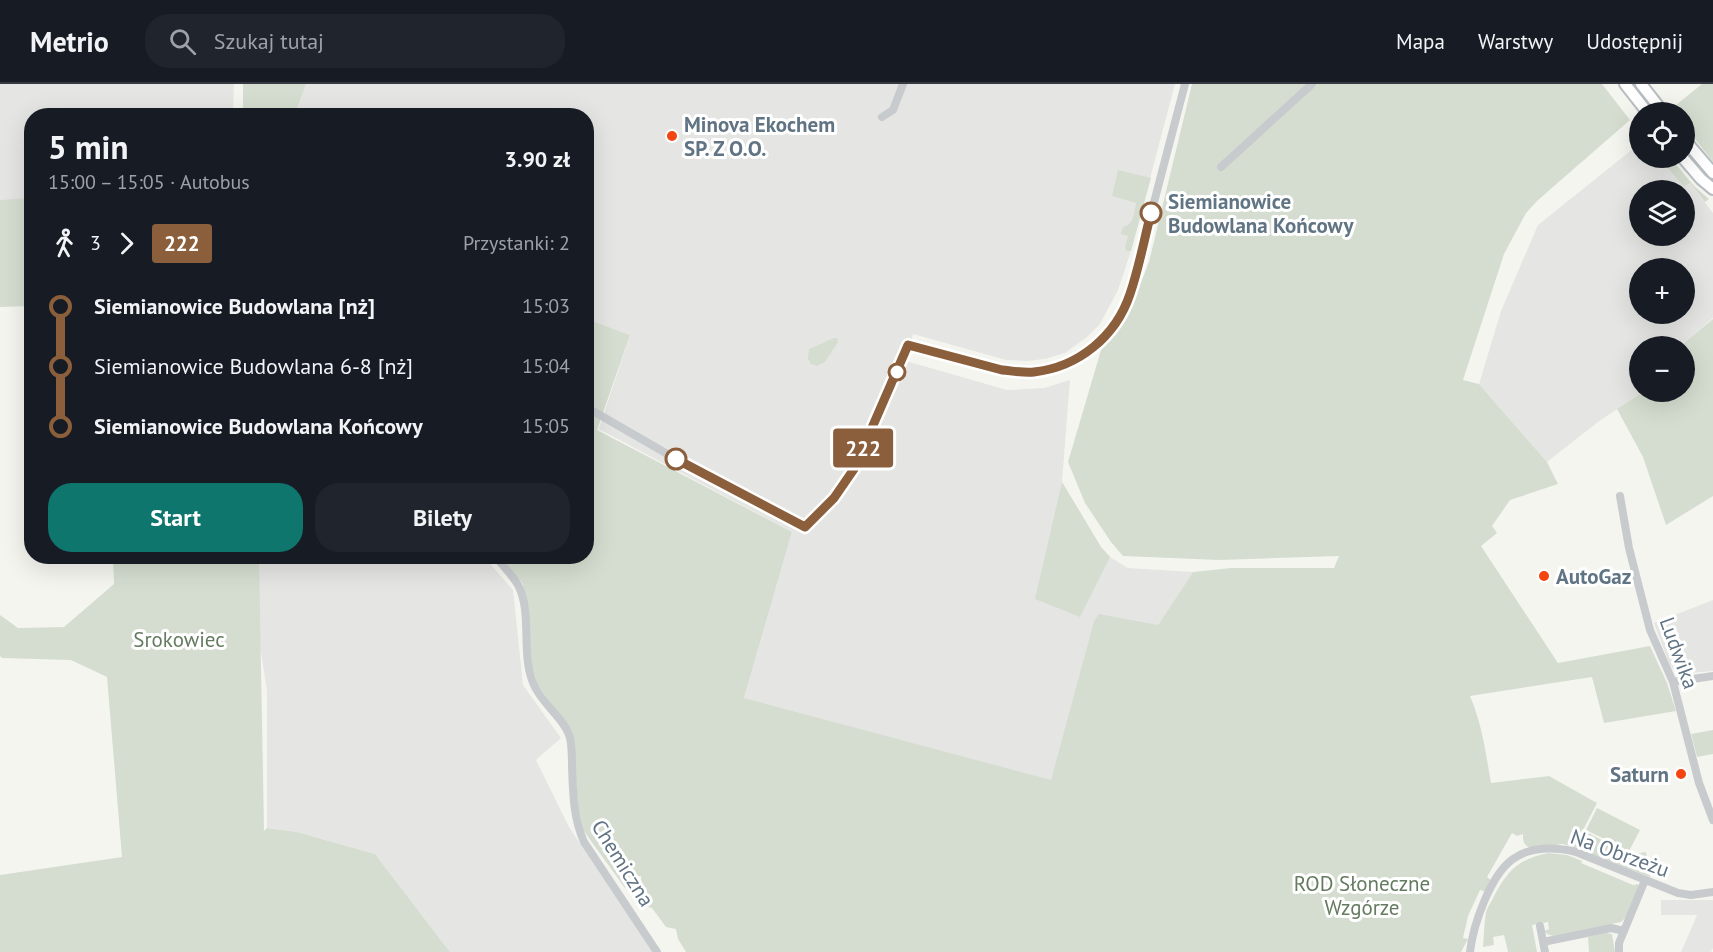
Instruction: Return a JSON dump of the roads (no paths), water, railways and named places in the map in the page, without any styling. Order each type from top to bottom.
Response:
[{"type":"street","points":[[882,117],[893,110],[903,84]]},
{"type":"street","points":[[594,411],[702,474],[805,527],[834,498],[854,469],[908,345],[1002,370],[1035,372],[1083,356],[1107,336],[1120,318],[1130,294],[1185,84]]},
{"type":"street","points":[[1221,167],[1312,84]]},
{"type":"street","points":[[1625,84],[1639,102]]},
{"type":"street","points":[[1641,84],[1655,102]]},
{"type":"street","points":[[1695,152],[1713,173]]},
{"type":"street","points":[[1692,168],[1713,189]]},
{"type":"street","name":"Ludwika","points":[[1620,496],[1629,548],[1650,630],[1673,682],[1699,783],[1713,820]]},
{"type":"street","name":"Chemiczna","points":[[502,564],[520,592],[524,607],[527,660],[533,684],[570,736],[574,809],[578,830],[657,952]]},
{"type":"street","points":[[1673,682],[1713,676]]},
{"type":"street","name":"Na Obrzeżu","points":[[1470,952],[1472,938],[1485,899],[1498,876],[1516,857],[1540,849],[1562,849],[1576,852],[1678,893],[1691,895],[1713,892]]},
{"type":"street","points":[[1619,952],[1619,944],[1645,880]]},
{"type":"street","points":[[1540,926],[1545,952]]},
{"type":"street","points":[[1543,942],[1611,928],[1624,931]]},
{"type":"place","name":"Minova Ekochem SP. Z O.O.","points":[[672,136]]},
{"type":"place","name":"Siemianowice Budowlana Końcowy","points":[[1151,213]]},
{"type":"place","name":"AutoGaz","points":[[1544,576]]},
{"type":"place","name":"Saturn","points":[[1681,774]]},
{"type":"park label","name":"Srokowiec","points":[[179,639]]},
{"type":"park label","name":"ROD Słoneczne Wzgórze","points":[[1362,895]]}]
